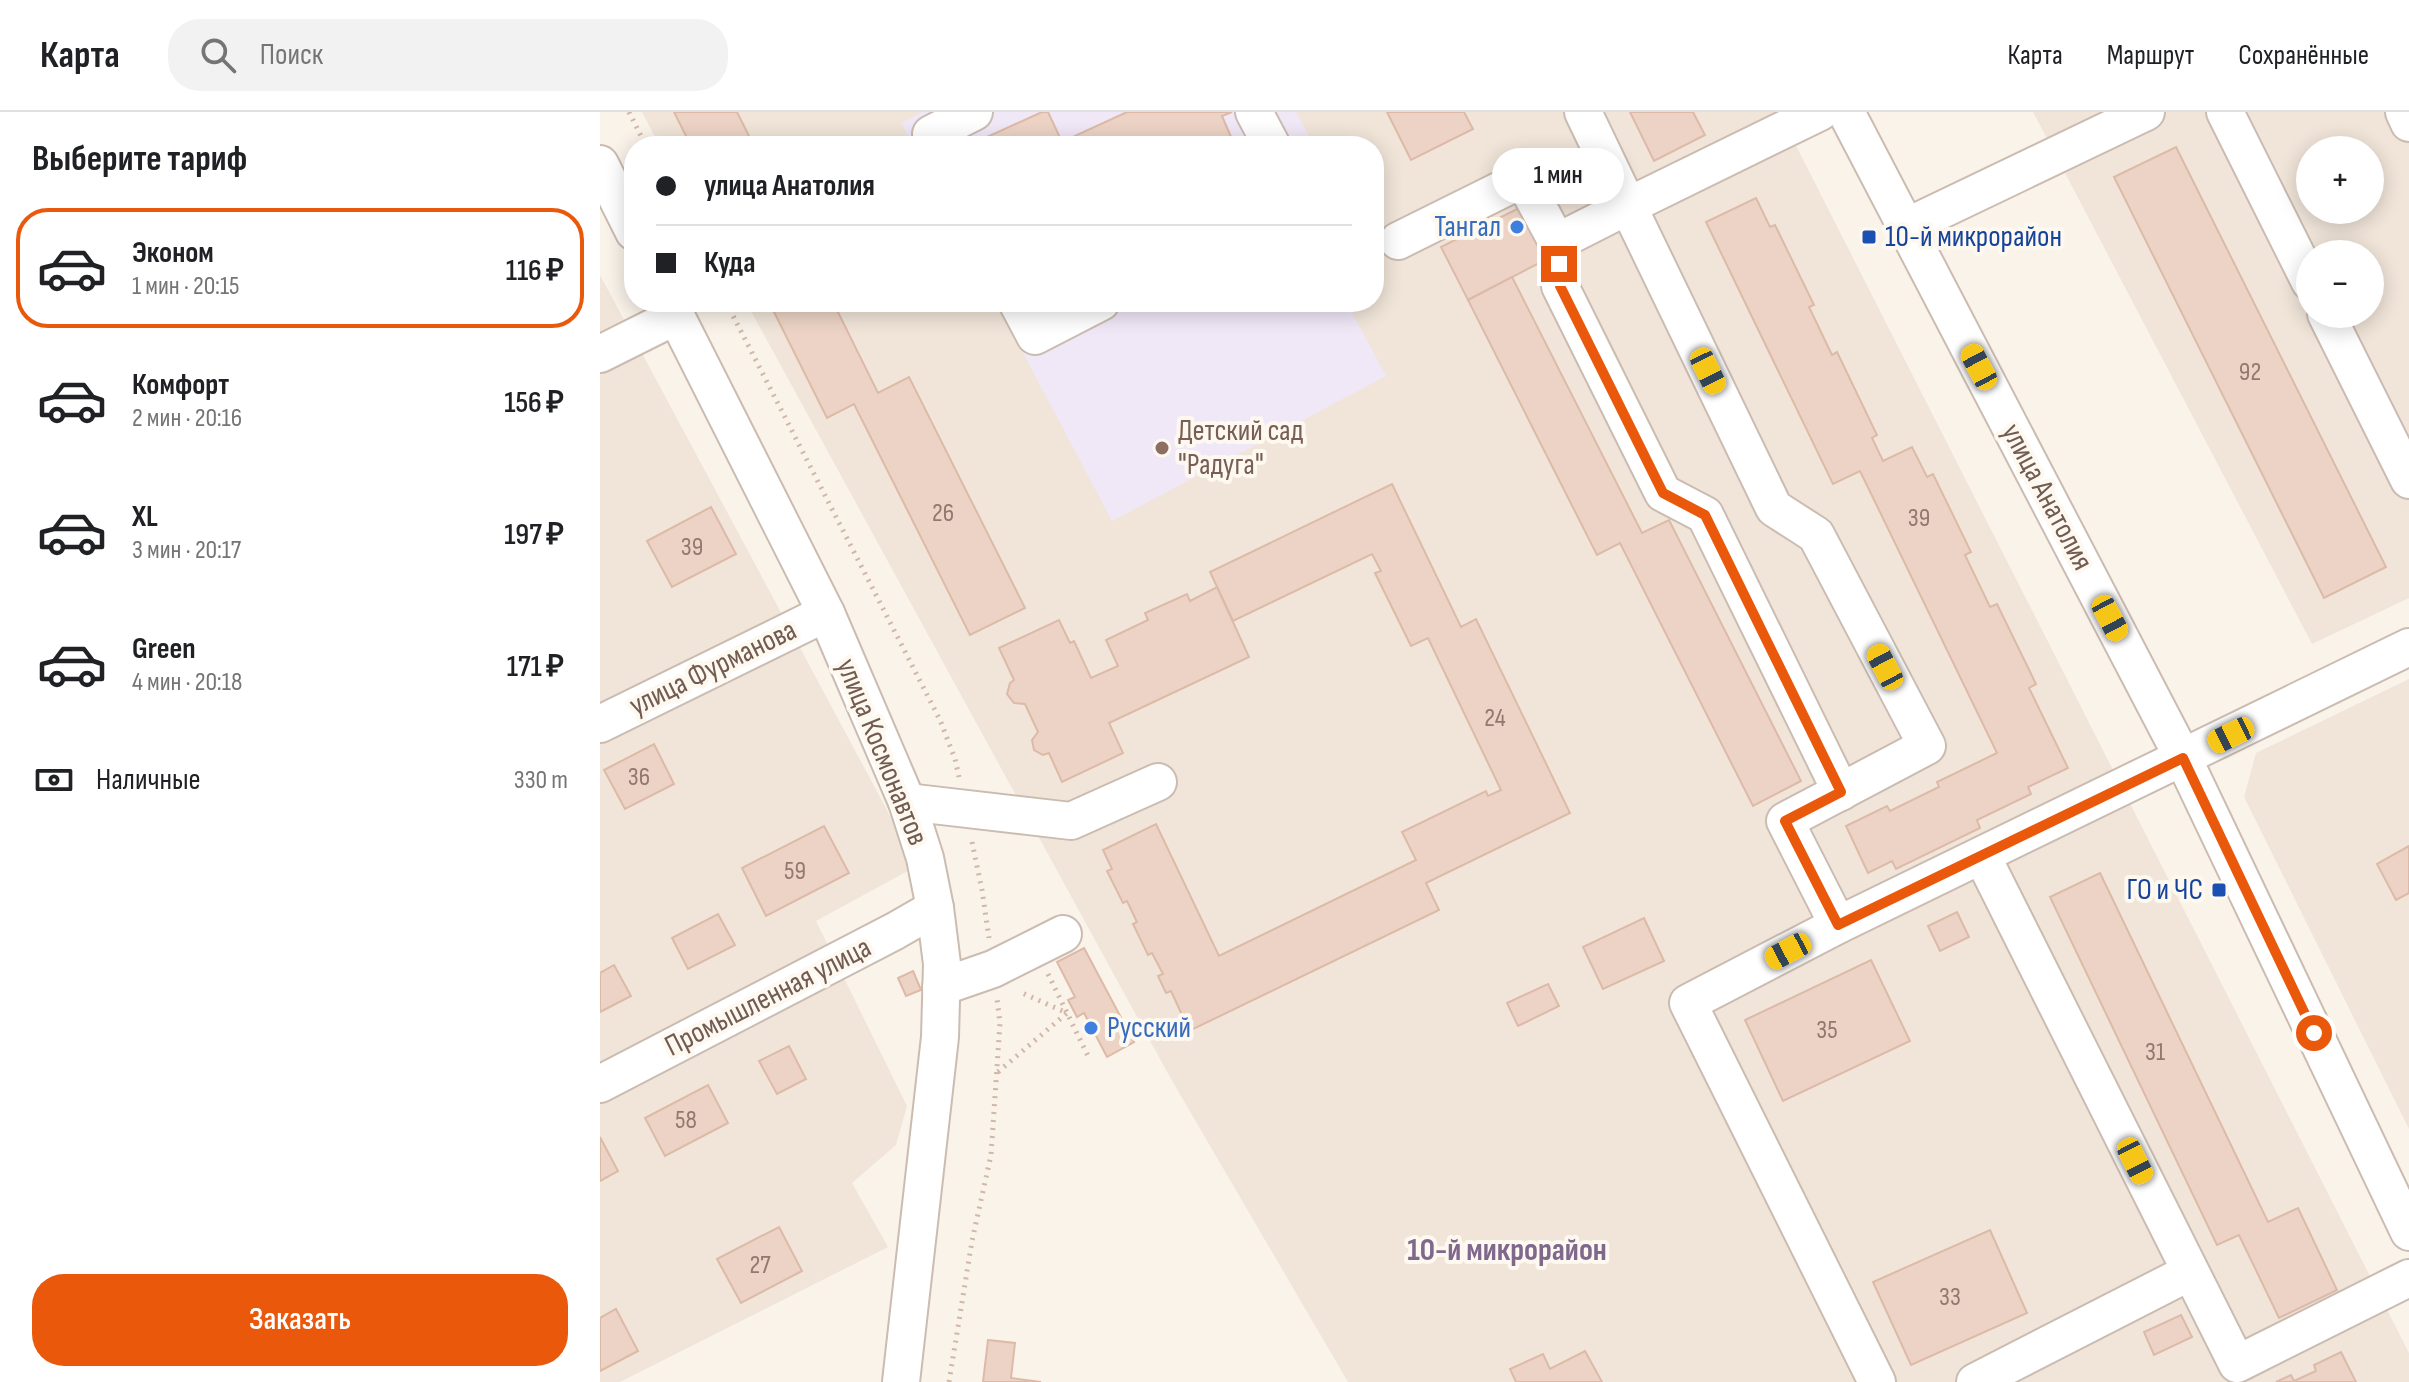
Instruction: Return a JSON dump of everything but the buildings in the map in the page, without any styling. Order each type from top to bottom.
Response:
[{"type":"street","points":[[932,136],[974,112]]},
{"type":"street","points":[[1254,112],[1267,136]]},
{"type":"street","points":[[1583,112],[1774,508],[1816,535],[1927,746],[1785,821],[1838,925]]},
{"type":"street","points":[[1557,242],[1820,112]]},
{"type":"street","name":"улица Анатолия","points":[[1846,112],[2183,758],[2409,1232]]},
{"type":"street","points":[[1906,227],[2146,112]]},
{"type":"street","points":[[2225,112],[2296,254]]},
{"type":"street","points":[[2404,112],[2409,123]]},
{"type":"street","points":[[600,164],[624,212]]},
{"type":"street","points":[[1398,241],[1523,179],[1557,242],[1560,286],[1663,493],[1705,515],[1841,792]]},
{"type":"street","points":[[600,354],[668,312]]},
{"type":"street","name":"улица Космонавтов","points":[[675,312],[826,613],[907,802],[925,858],[942,964],[940,1037],[901,1382]]},
{"type":"street","points":[[1022,312],[1035,336],[1082,312]]},
{"type":"street","points":[[2333,328],[2409,477]]},
{"type":"street","name":"улица Фурманова","points":[[600,724],[826,613]]},
{"type":"street","points":[[1877,1382],[1688,1003],[1838,925],[2409,647]]},
{"type":"street","points":[[907,802],[1071,821],[1158,782]]},
{"type":"street","points":[[1982,856],[2237,1364],[2409,1278]]},
{"type":"street","name":"Промышленная улица","points":[[600,1084],[935,908]]},
{"type":"street","points":[[941,987],[993,969],[1049,942]]},
{"type":"street","points":[[1975,1382],[2190,1272]]},
{"type":"path","points":[[629,112],[641,136]]},
{"type":"path","points":[[1049,942],[1067,1013],[1090,1060]]},
{"type":"path","points":[[1009,987],[1067,1013]]},
{"type":"path","points":[[997,1073],[1067,1013]]},
{"type":"shaded area","points":[[642,112],[1779,112],[2409,1353],[2409,1382],[1348,1382],[1171,1079],[751,312],[1384,312],[1384,136],[655,136]]},
{"type":"shaded area","points":[[922,112],[1296,112],[1309,136],[908,136],[901,123]]},
{"type":"shaded area","points":[[2033,112],[2409,112],[2409,598],[2312,644]]},
{"type":"shaded area","points":[[600,275],[917,866],[816,921],[907,1106],[896,1145],[852,1183],[888,1247],[620,1382],[600,1382]]},
{"type":"shaded area","name":"Детский сад \"Радуга\"","points":[[1001,312],[1351,312],[1386,376],[1112,521]]},
{"type":"shaded area","points":[[2409,679],[2409,1129],[2244,797],[2256,753]]},
{"type":"place","name":"Тангал","points":[[1517,227]]},
{"type":"place","name":"10-й микрорайон","points":[[1869,237]]},
{"type":"place","name":"Детский сад \"Радуга\"","points":[[1162,448]]},
{"type":"place","name":"ГО и ЧС","points":[[2219,890]]},
{"type":"place","name":"Русский","points":[[1091,1028]]},
{"type":"district","name":"10-й микрорайон","points":[[1507,1250]]},
{"type":"route","points":[[1559,264],[1560,286],[1663,493],[1705,515],[1841,792],[1785,821],[1838,925],[2183,758],[2314,1033]]}]
